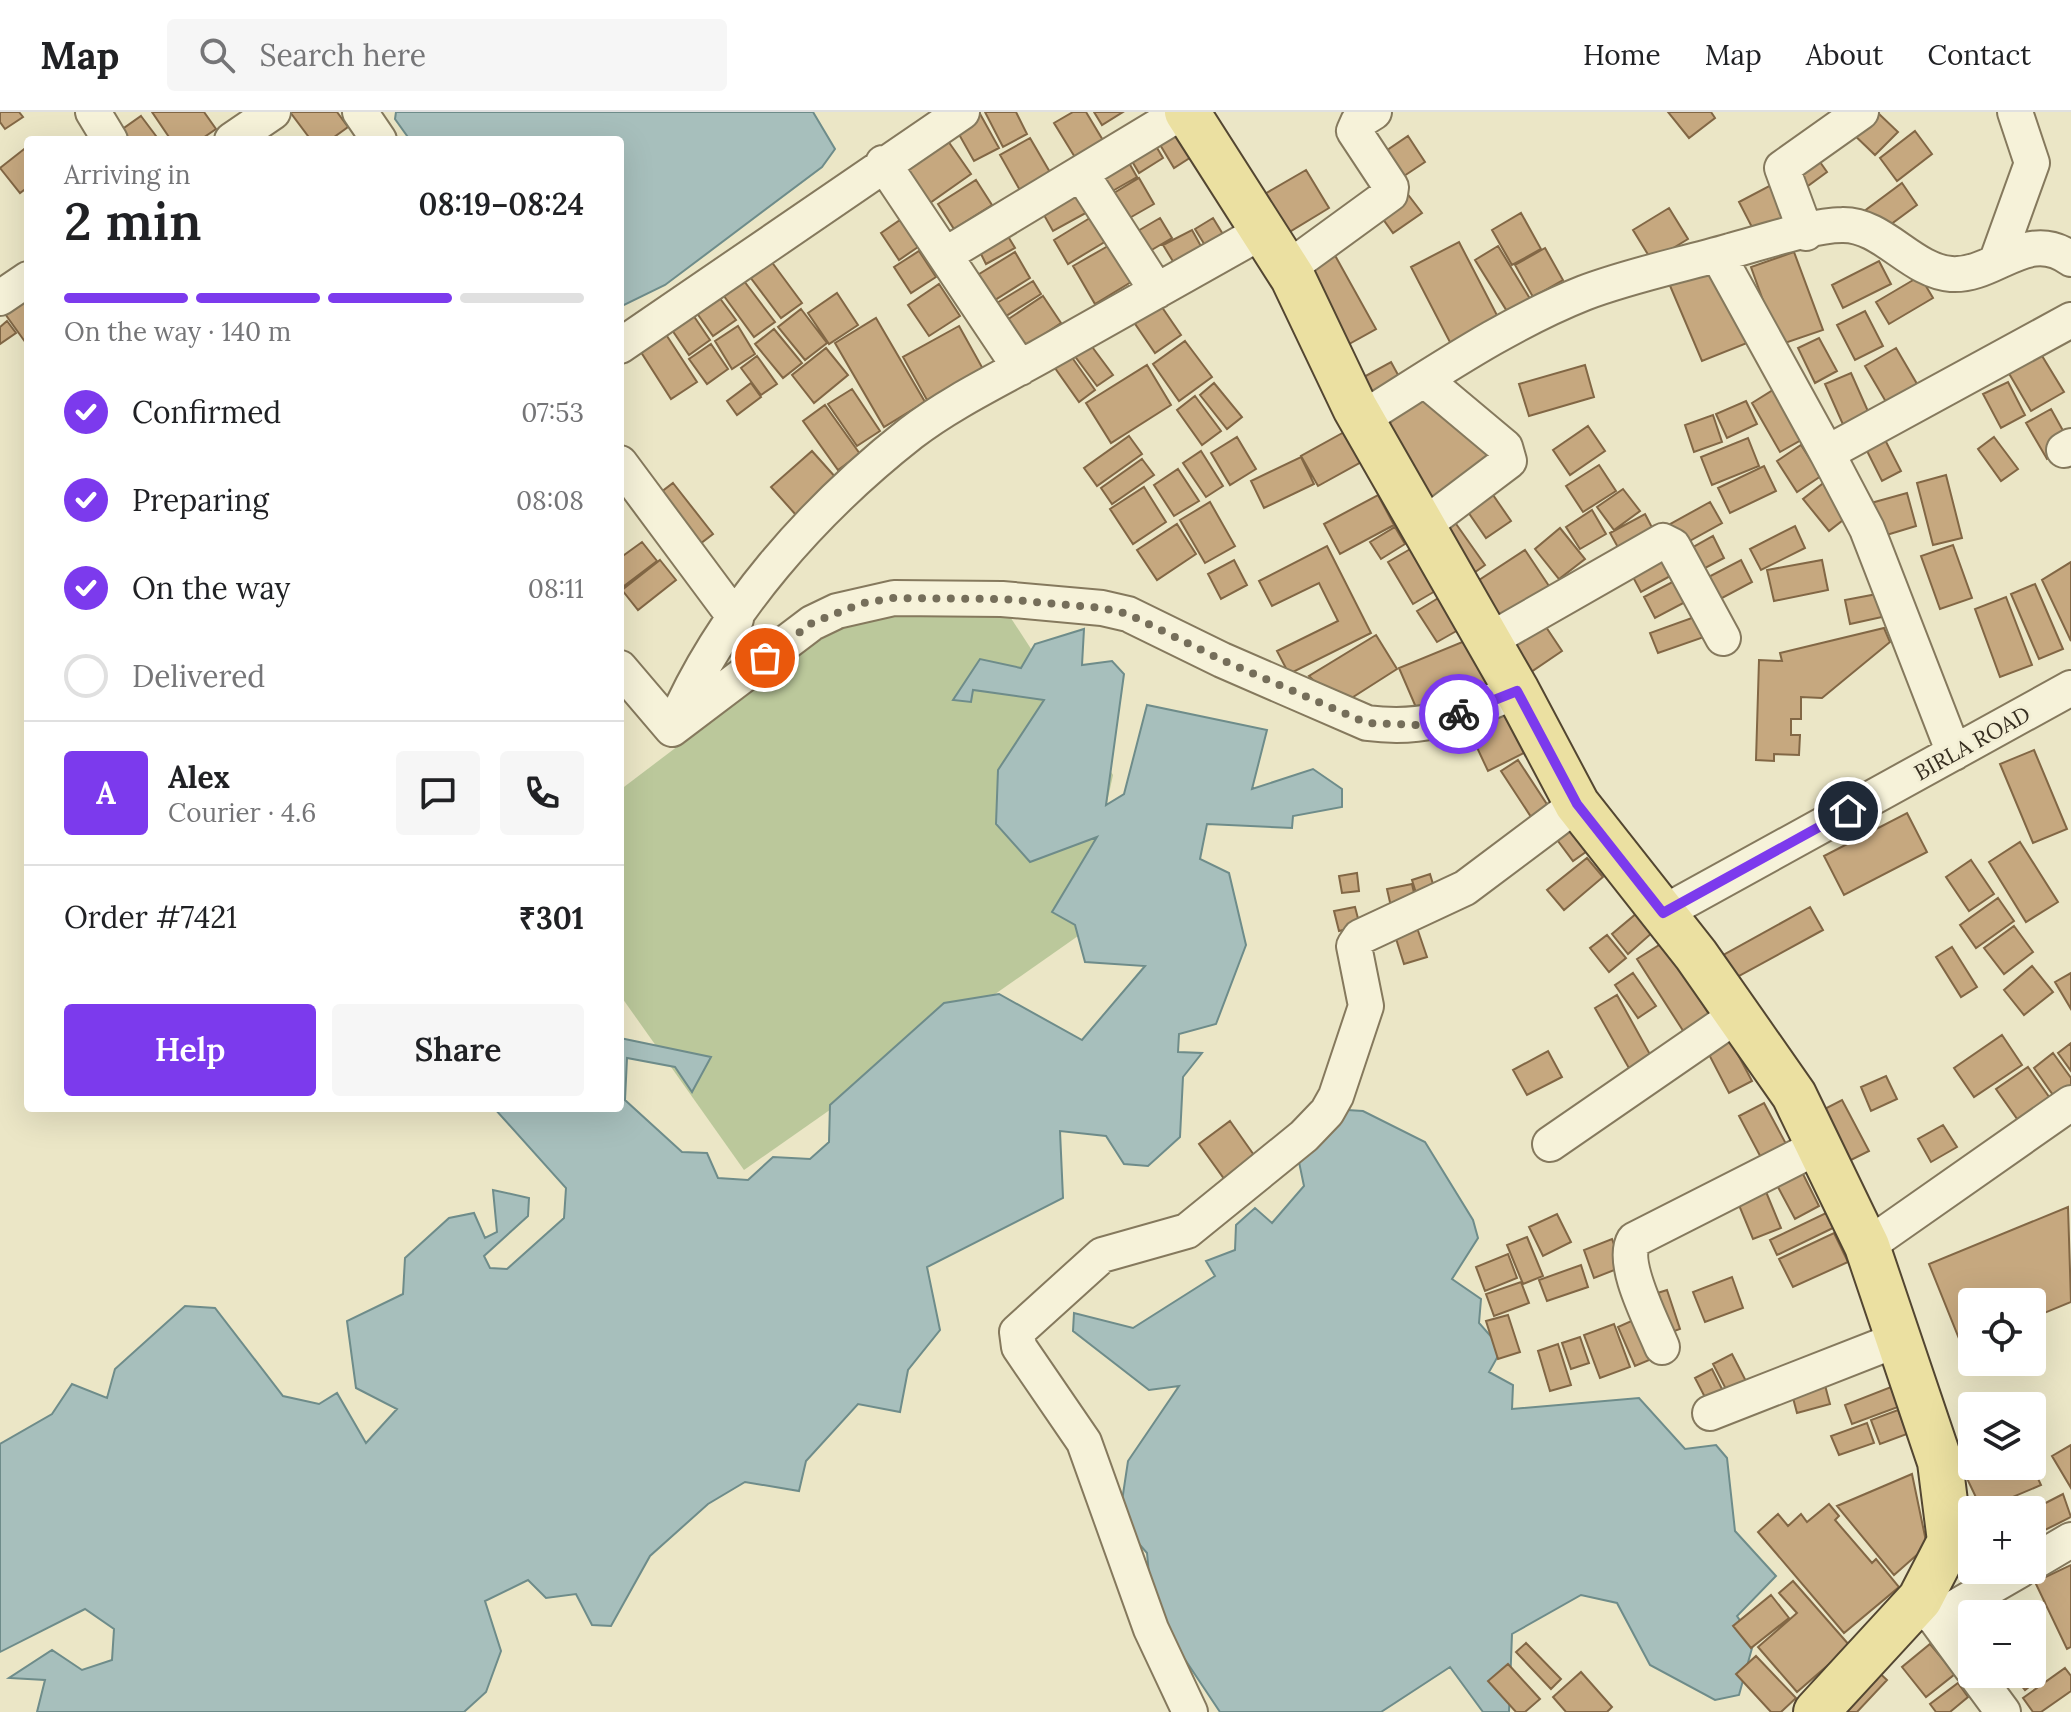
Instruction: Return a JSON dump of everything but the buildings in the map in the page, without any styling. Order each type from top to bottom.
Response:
[{"type":"main road","points":[[1184,112],[1287,269],[1363,418],[1577,804],[1740,1013],[1794,1095],[1867,1246],[1940,1462],[1950,1541],[1928,1609],[1816,1712]]},
{"type":"street","points":[[93,112],[108,136]]},
{"type":"street","points":[[238,136],[273,112]]},
{"type":"street","points":[[360,112],[376,136]]},
{"type":"street","points":[[624,343],[883,163],[962,112]]},
{"type":"street","points":[[945,255],[1184,112]]},
{"type":"street","points":[[1287,269],[1390,194],[1391,187],[1354,131],[1358,122],[1374,112]]},
{"type":"street","points":[[1806,233],[1782,168],[1861,112]]},
{"type":"street","points":[[1997,260],[2032,163],[2015,112]]},
{"type":"street","points":[[883,163],[1020,368]]},
{"type":"street","points":[[1081,173],[1157,291]]},
{"type":"street","points":[[1363,418],[1527,320],[1586,293],[1842,224],[1853,226],[1945,273],[1962,274],[2041,247],[2071,259]]},
{"type":"street","points":[[670,733],[694,678],[765,575],[852,483],[913,431],[1263,231]]},
{"type":"street","points":[[1718,255],[1867,529],[1954,753]]},
{"type":"street","points":[[0,298],[24,282]]},
{"type":"street","points":[[1827,453],[2071,320]]},
{"type":"street","points":[[1423,526],[1509,461],[1505,447],[1425,380]]},
{"type":"street","points":[[624,468],[736,619]]},
{"type":"street","points":[[1488,641],[1663,541],[1673,546],[1723,638]]},
{"type":"street","points":[[670,733],[812,623],[850,607],[894,598],[1002,599],[1102,608],[1128,614],[1222,660],[1367,723],[1393,726],[1441,722],[1517,691]]},
{"type":"street","points":[[624,673],[670,733]]},
{"type":"street","name":"BIRLA ROAD","points":[[1663,913],[2071,688]]},
{"type":"street","points":[[1190,1712],[1151,1629],[1084,1442],[1019,1347],[1017,1332],[1096,1258],[1187,1231],[1304,1136],[1336,1096],[1366,1006],[1354,946],[1360,937],[1465,888],[1577,804]]},
{"type":"street","points":[[1550,1144],[1740,1013]]},
{"type":"street","points":[[1867,1246],[2071,1103]]},
{"type":"street","points":[[1662,1347],[1631,1268],[1629,1248],[1634,1240],[1819,1146]]},
{"type":"street","points":[[1710,1413],[1899,1339]]},
{"type":"street","points":[[2046,1555],[2071,1540]]},
{"type":"street","points":[[1958,1650],[1928,1609],[1987,1584]]},
{"type":"street","points":[[1986,1688],[2003,1712]]},
{"type":"green space","points":[[861,607],[1007,612],[1113,775],[1078,936],[744,1170],[624,1001],[624,787]]},
{"type":"water","points":[[396,112],[813,112],[835,149],[822,167],[665,285],[624,305],[624,136],[407,136],[395,119]]},
{"type":"water","points":[[1084,629],[1082,665],[1112,661],[1124,674],[1106,805],[1124,794],[1147,705],[1267,730],[1252,789],[1313,769],[1342,789],[1342,807],[1293,816],[1292,828],[1207,824],[1200,859],[1229,873],[1246,945],[1216,1024],[1179,1034],[1178,1052],[1202,1053],[1183,1077],[1180,1137],[1148,1166],[1124,1164],[1106,1136],[1060,1131],[1063,1198],[927,1267],[940,1330],[908,1370],[900,1412],[858,1404],[806,1461],[799,1491],[745,1482],[708,1504],[650,1556],[611,1626],[592,1625],[576,1594],[546,1598],[528,1580],[485,1601],[501,1651],[486,1692],[464,1712],[37,1712],[45,1680],[9,1678],[52,1650],[82,1670],[112,1660],[114,1629],[85,1609],[0,1652],[0,1444],[52,1414],[72,1384],[107,1398],[115,1369],[185,1306],[215,1308],[283,1396],[319,1404],[337,1393],[366,1443],[397,1409],[356,1388],[347,1321],[403,1294],[405,1258],[449,1218],[474,1213],[485,1238],[497,1232],[493,1190],[529,1198],[528,1216],[484,1256],[490,1268],[507,1269],[564,1218],[566,1188],[498,1112],[624,1112],[624,1039],[711,1057],[692,1092],[675,1067],[627,1058],[625,1100],[682,1152],[707,1153],[718,1178],[748,1180],[773,1157],[810,1159],[829,1142],[830,1105],[944,1003],[999,994],[1082,1040],[1145,966],[1085,962],[1075,925],[1052,912],[1097,837],[1030,862],[996,824],[998,770],[1044,700],[973,690],[971,702],[953,700],[980,659],[1021,668],[1035,644]]},
{"type":"water","points":[[1315,1108],[1363,1111],[1425,1142],[1473,1220],[1478,1238],[1452,1279],[1481,1299],[1479,1323],[1502,1349],[1489,1372],[1513,1385],[1512,1409],[1639,1398],[1685,1449],[1716,1445],[1727,1458],[1735,1531],[1776,1576],[1737,1616],[1754,1641],[1739,1695],[1715,1700],[1650,1665],[1617,1603],[1581,1595],[1512,1634],[1509,1712],[1483,1712],[1450,1667],[1381,1712],[1220,1712],[1184,1658],[1151,1596],[1147,1553],[1119,1521],[1128,1461],[1179,1386],[1149,1390],[1073,1331],[1074,1313],[1133,1328],[1215,1276],[1206,1261],[1235,1250],[1236,1225],[1255,1208],[1272,1223],[1304,1186],[1299,1162],[1269,1178]]},
{"type":"way so far","points":[[765,658],[812,623],[863,603],[894,598],[1002,599],[1102,608],[1128,614],[1222,660],[1367,723],[1417,725],[1441,722],[1459,714]]},
{"type":"route","points":[[1459,714],[1517,691],[1577,804],[1663,913],[1848,811]]}]
